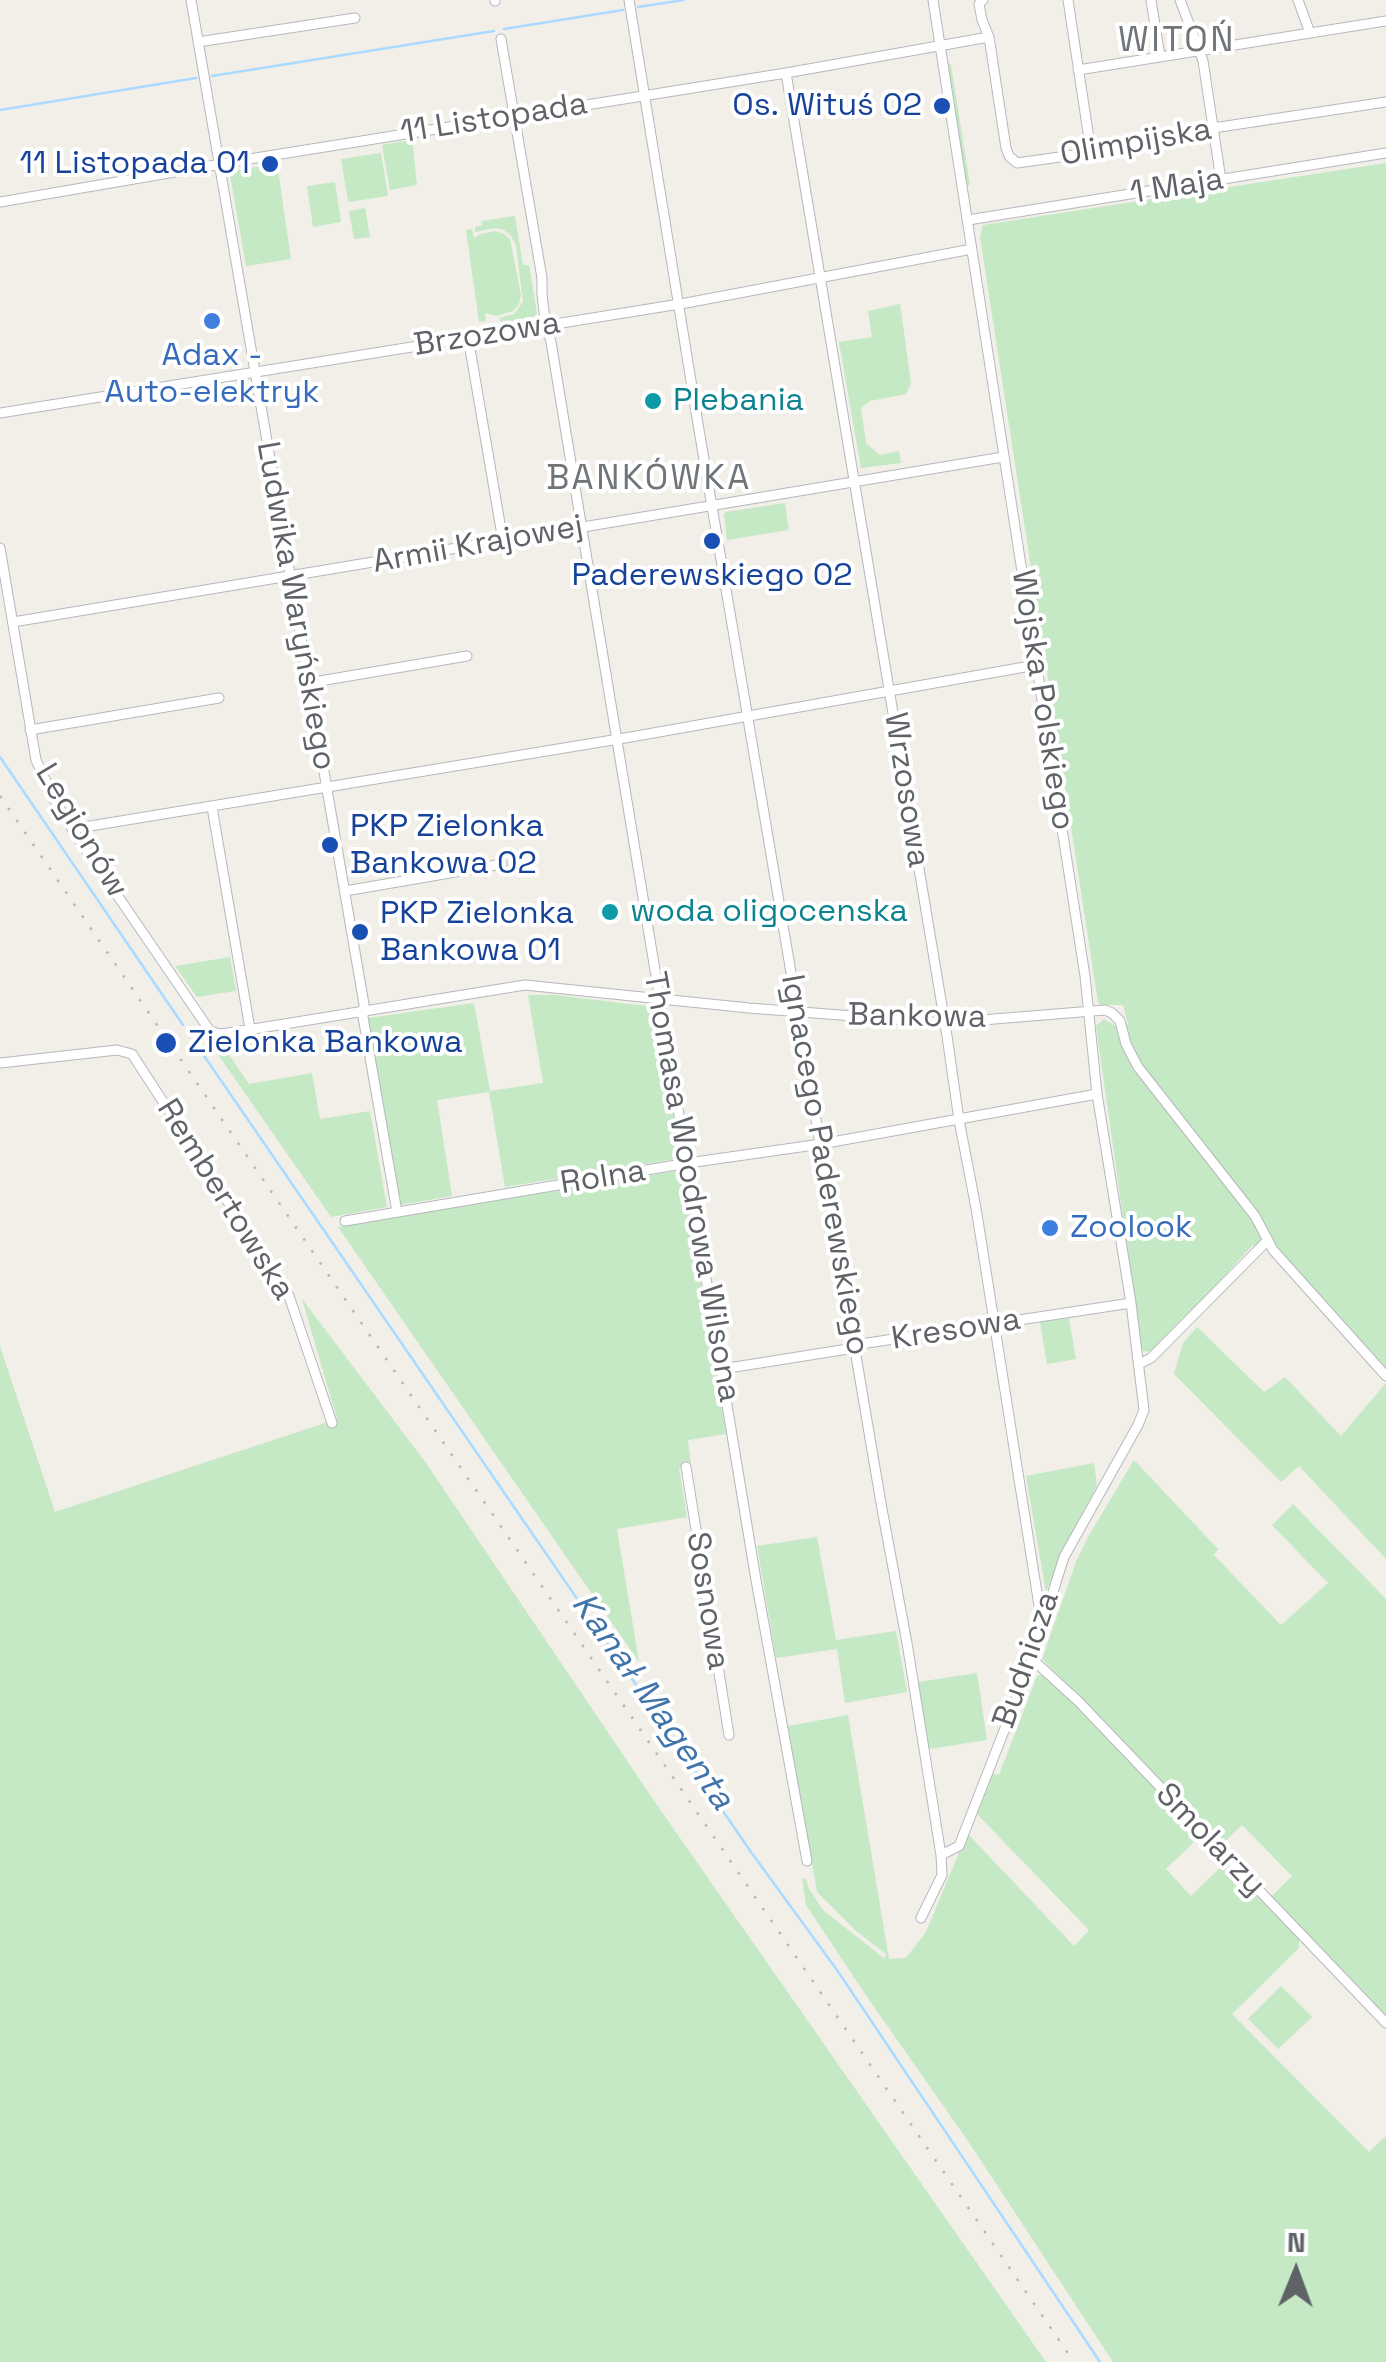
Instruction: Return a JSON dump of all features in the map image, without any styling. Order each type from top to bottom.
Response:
[{"type":"street","name":"Ludwika Waryńskiego","points":[[191,0],[397,1212]]},
{"type":"street","name":"Ignacego Paderewskiego","points":[[629,0],[941,1855]]},
{"type":"street","name":"Wojska Polskiego","points":[[933,0],[1089,1011],[1097,1094],[1144,1401]]},
{"type":"street","name":"Olimpijska","points":[[983,0],[982,20],[989,37],[1009,156],[1020,164],[1213,128],[1386,102]]},
{"type":"street","points":[[1068,0],[1091,152]]},
{"type":"street","points":[[1151,0],[1160,57]]},
{"type":"street","points":[[1180,0],[1202,62],[1220,180]]},
{"type":"street","points":[[1298,0],[1310,33]]},
{"type":"street","points":[[198,42],[355,18]]},
{"type":"street","points":[[1078,70],[1386,21]]},
{"type":"street","name":"11 Listopada","points":[[0,202],[989,37]]},
{"type":"street","name":"Thomasa Woodrowa Wilsona","points":[[501,39],[806,1861]]},
{"type":"street","name":"Wrzosowa","points":[[786,73],[1042,1626]]},
{"type":"street","name":"1 Maja","points":[[968,220],[1386,153]]},
{"type":"street","name":"Brzozowa","points":[[0,413],[679,304],[972,249]]},
{"type":"street","points":[[468,338],[503,542]]},
{"type":"street","name":"Armii Krajowej","points":[[12,622],[1003,457]]},
{"type":"street","name":"Legionów","points":[[0,548],[36,760],[72,829],[210,1032]]},
{"type":"street","points":[[308,682],[467,656]]},
{"type":"street","points":[[72,829],[616,740],[1036,665]]},
{"type":"street","points":[[30,730],[220,698]]},
{"type":"street","points":[[212,806],[250,1029]]},
{"type":"street","points":[[345,892],[502,864]]},
{"type":"street","name":"Bankowa","points":[[210,1032],[220,1034],[525,985],[945,1024],[1089,1011]]},
{"type":"street","points":[[1089,1011],[1105,1010],[1117,1016],[1138,1067],[1255,1216],[1273,1250],[1386,1376]]},
{"type":"street","name":"Rembertowska","points":[[0,1063],[117,1050],[127,1051],[137,1059],[289,1296],[332,1422]]},
{"type":"street","name":"Rolna","points":[[345,1221],[821,1144],[1097,1094]]},
{"type":"street","points":[[1139,1364],[1151,1358],[1268,1240]]},
{"type":"street","name":"Kresowa","points":[[722,1369],[1131,1303]]},
{"type":"street","name":"Budnicza","points":[[921,1918],[942,1875],[941,1855],[959,1846],[1032,1658],[1064,1557],[1138,1425],[1144,1401]]},
{"type":"street","name":"Sosnowa","points":[[686,1467],[729,1735]]},
{"type":"street","name":"Smolarzy","points":[[1032,1658],[1078,1701],[1386,2023]]},
{"type":"green space","points":[[948,61],[970,185],[967,186]]},
{"type":"green space","points":[[412,140],[417,185],[390,190],[382,145]]},
{"type":"green space","points":[[381,153],[388,196],[348,202],[341,159]]},
{"type":"green space","points":[[277,163],[291,259],[246,266],[230,175],[233,171]]},
{"type":"green space","points":[[1386,163],[1386,1368],[1271,1244],[1252,1246],[1154,1352],[1142,1351],[1096,1026],[1104,1019],[1114,1025],[1128,1024],[1123,1005],[1098,1002],[980,237],[983,225]]},
{"type":"green space","points":[[335,182],[341,222],[313,227],[307,186]]},
{"type":"green space","points":[[365,208],[370,237],[354,239],[349,211]]},
{"type":"green space","points":[[515,216],[523,265],[529,265],[537,313],[534,318],[501,323],[500,318],[514,314],[523,302],[516,245],[504,230],[475,232],[475,227],[482,225],[482,221]]},
{"type":"green space","points":[[472,229],[474,238],[496,231],[510,239],[521,295],[513,311],[496,316],[485,313],[486,321],[479,322],[466,230]]},
{"type":"green space","points":[[900,304],[911,383],[906,394],[870,401],[861,408],[866,443],[880,455],[899,451],[901,463],[861,468],[839,342],[872,337],[868,311]]},
{"type":"green space","points":[[785,503],[789,530],[727,540],[726,512]]},
{"type":"green space","points":[[230,957],[236,991],[197,997],[175,966]]},
{"type":"green space","points":[[528,995],[646,1006],[654,1014],[681,1158],[505,1187],[489,1092],[437,1100],[452,1196],[399,1205],[368,1018],[474,1003],[490,1091],[543,1083]]},
{"type":"green space","points":[[225,1041],[223,1046],[249,1084],[312,1073],[320,1119],[370,1111],[387,1207],[331,1217],[210,1043]]},
{"type":"green space","points":[[682,1170],[726,1434],[688,1440],[691,1465],[679,1468],[687,1517],[617,1529],[639,1662],[338,1227]]},
{"type":"green space","points":[[302,1299],[426,1463],[659,1808],[1046,2362],[0,2362],[0,1346],[55,1512],[337,1419]]},
{"type":"green space","points":[[1069,1318],[1076,1359],[1047,1364],[1040,1322]]},
{"type":"green space","points":[[1197,1327],[1264,1392],[1285,1377],[1341,1436],[1386,1383],[1386,1559],[1299,1466],[1281,1482],[1174,1374],[1183,1343]]},
{"type":"green space","points":[[1134,1460],[1218,1549],[1214,1555],[1281,1625],[1328,1583],[1272,1525],[1293,1504],[1386,1599],[1386,2016],[1271,1897],[1292,1876],[1242,1825],[1222,1844],[1042,1659],[1076,1562]]},
{"type":"green space","points":[[1094,1463],[1097,1486],[1063,1549],[1046,1592],[1026,1476]]},
{"type":"green space","points":[[817,1537],[836,1640],[896,1631],[907,1692],[845,1703],[837,1649],[776,1658],[757,1546]]},
{"type":"green space","points":[[977,1673],[987,1740],[929,1749],[918,1682]]},
{"type":"green space","points":[[1046,1674],[1200,1836],[1166,1869],[1191,1896],[1226,1862],[1299,1938],[1299,1948],[1232,2014],[1369,2152],[1386,2136],[1386,2362],[1113,2362],[806,1905],[802,1878],[823,1910],[885,1959],[886,1954],[817,1892],[788,1726],[848,1715],[889,1959],[906,1958],[926,1932],[967,1833],[1074,1946],[1089,1930],[975,1812],[990,1773],[999,1775],[1037,1676]]},
{"type":"green space","points":[[1281,1986],[1312,2017],[1278,2049],[1248,2019]]},
{"type":"waterway","points":[[638,7],[684,0]]},
{"type":"waterway","points":[[504,29],[623,10]]},
{"type":"waterway","points":[[212,76],[494,31]]},
{"type":"waterway","points":[[0,110],[196,78]]},
{"type":"waterway","name":"Kanał Magenta","points":[[0,757],[183,1025]]},
{"type":"waterway","name":"Kanał Magenta","points":[[198,1047],[751,1852],[837,1970],[1100,2362]]},
{"type":"railway","points":[[0,796],[1074,2362]]},
{"type":"place","name":"Os. Wituś 02","points":[[942,106]]},
{"type":"place","name":"11 Listopada 01","points":[[270,164]]},
{"type":"place","name":"Adax - Auto-elektryk","points":[[212,321]]},
{"type":"place","name":"Plebania","points":[[653,401]]},
{"type":"place","name":"Paderewskiego 02","points":[[712,541]]},
{"type":"place","name":"PKP Zielonka Bankowa 02","points":[[330,845]]},
{"type":"place","name":"woda oligocenska","points":[[610,912]]},
{"type":"place","name":"PKP Zielonka Bankowa 01","points":[[360,932]]},
{"type":"place","name":"Zielonka Bankowa","points":[[166,1043]]},
{"type":"place","name":"Zoolook","points":[[1050,1228]]},
{"type":"district","name":"WITOŃ","points":[[1177,42]]},
{"type":"district","name":"BANKÓWKA","points":[[649,480]]}]
